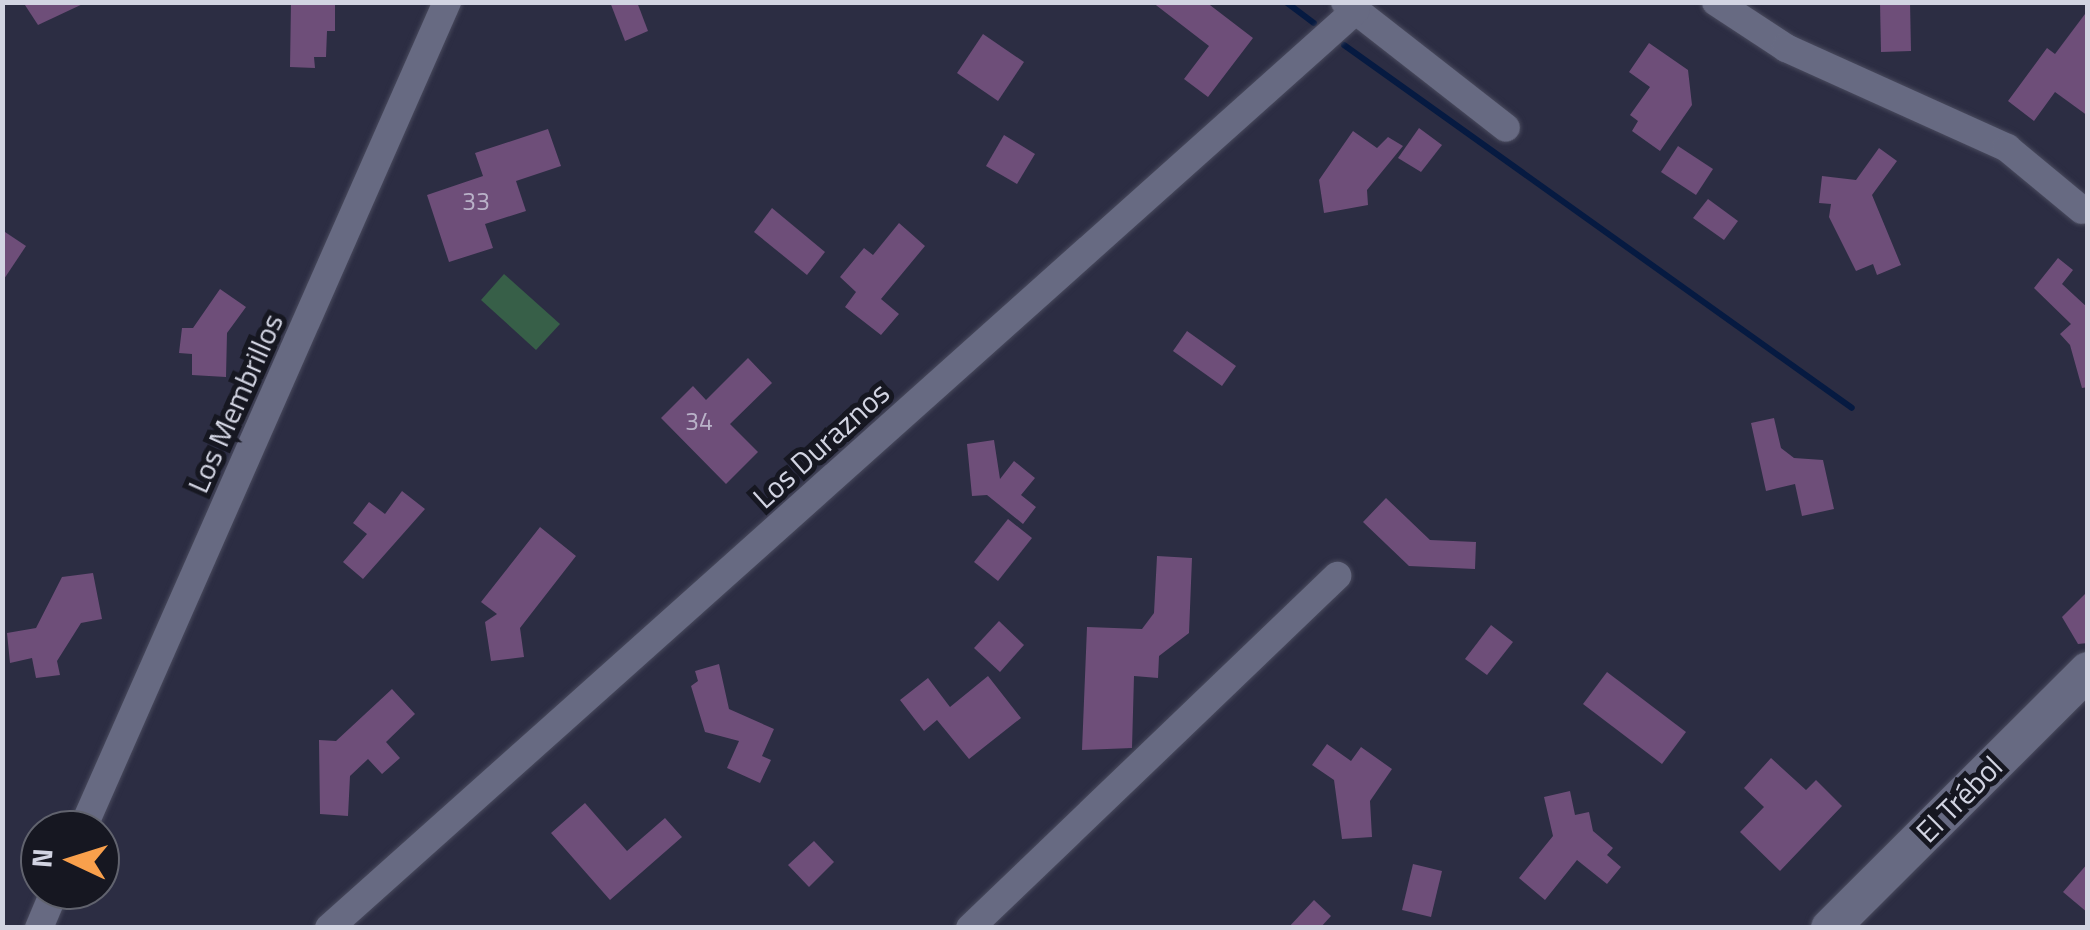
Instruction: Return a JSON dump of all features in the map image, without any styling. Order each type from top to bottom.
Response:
[{"type":"main road","name":"El Trébol","points":[[1830,928],[2088,672]]},
{"type":"street","name":"Los Membrillos","points":[[91,810],[447,2]]},
{"type":"street","points":[[1716,2],[1786,48],[2007,148],[2082,210]]},
{"type":"street","points":[[1350,6],[1506,128]]},
{"type":"street","name":"Los Duraznos","points":[[329,928],[1350,6]]},
{"type":"street","points":[[977,925],[1338,576]]},
{"type":"green space","points":[[504,274],[560,324],[536,350],[481,300]]},
{"type":"building","points":[[23,2],[87,2],[38,25]]},
{"type":"building","points":[[291,2],[335,2],[335,31],[327,31],[326,57],[314,57],[315,68],[290,67]]},
{"type":"building","points":[[610,2],[637,2],[648,31],[625,41]]},
{"type":"building","points":[[1152,2],[1206,2],[1253,38],[1208,97],[1184,79],[1209,46]]},
{"type":"building","points":[[1880,2],[1910,2],[1911,51],[1881,52]]},
{"type":"building","points":[[2088,10],[2088,116],[2055,92],[2034,121],[2008,101],[2047,48],[2055,54]]},
{"type":"building","points":[[983,34],[1024,62],[998,101],[957,73]]},
{"type":"building","points":[[1649,43],[1688,70],[1692,105],[1660,151],[1632,131],[1638,121],[1630,115],[1650,87],[1629,72]]},
{"type":"building","points":[[1419,128],[1442,145],[1421,172],[1398,158]]},
{"type":"building","points":[[548,129],[561,166],[516,181],[526,211],[485,224],[493,248],[449,262],[427,195],[483,176],[475,153]]},
{"type":"building","points":[[1353,131],[1377,148],[1388,137],[1403,146],[1367,190],[1368,205],[1324,213],[1319,180]]},
{"type":"building","points":[[1004,135],[1035,154],[1017,184],[986,166]]},
{"type":"building","points":[[1678,146],[1713,169],[1696,195],[1661,172]]},
{"type":"building","points":[[1879,148],[1897,161],[1872,195],[1901,265],[1877,275],[1873,264],[1856,271],[1829,217],[1831,204],[1819,203],[1822,176],[1856,180]]},
{"type":"building","points":[[1708,199],[1738,221],[1724,240],[1693,218]]},
{"type":"building","points":[[772,208],[825,252],[807,275],[754,232]]},
{"type":"building","points":[[899,223],[925,246],[881,299],[899,314],[881,335],[845,307],[856,292],[840,277],[864,248],[873,255]]},
{"type":"building","points":[[2,230],[26,246],[2,282]]},
{"type":"building","points":[[2058,258],[2073,270],[2062,284],[2088,308],[2088,387],[2082,388],[2070,345],[2060,334],[2071,324],[2034,288]]},
{"type":"building","points":[[220,289],[246,307],[227,333],[226,377],[192,375],[192,354],[179,353],[182,328],[193,328]]},
{"type":"building","points":[[1187,331],[1236,366],[1222,386],[1173,351]]},
{"type":"building","points":[[748,358],[772,383],[730,424],[758,452],[726,484],[661,418],[693,386],[706,400]]},
{"type":"building","points":[[1774,418],[1781,448],[1794,458],[1823,460],[1834,509],[1802,516],[1795,484],[1766,491],[1751,423]]},
{"type":"building","points":[[994,440],[1000,479],[1014,461],[1035,478],[1021,495],[1036,507],[1023,524],[987,495],[972,496],[967,444]]},
{"type":"building","points":[[402,491],[425,509],[363,579],[343,562],[367,534],[353,523],[369,502],[385,514]]},
{"type":"building","points":[[1386,498],[1430,540],[1476,542],[1475,569],[1409,566],[1363,522]]},
{"type":"building","points":[[1008,519],[1032,538],[998,581],[974,562]]},
{"type":"building","points":[[540,527],[576,556],[520,628],[524,657],[491,661],[485,622],[497,614],[481,602]]},
{"type":"building","points":[[1157,556],[1192,558],[1189,633],[1159,656],[1158,678],[1134,676],[1132,748],[1082,750],[1087,627],[1142,629],[1154,613]]},
{"type":"building","points":[[93,573],[102,619],[81,623],[57,661],[60,675],[36,678],[32,658],[10,663],[7,633],[36,628],[62,577]]},
{"type":"building","points":[[2088,591],[2088,643],[2078,644],[2062,617]]},
{"type":"building","points":[[999,621],[1024,645],[1000,672],[974,648]]},
{"type":"building","points":[[1491,625],[1513,642],[1487,675],[1465,659]]},
{"type":"building","points":[[719,664],[729,709],[774,729],[762,756],[771,760],[760,783],[727,768],[739,741],[705,732],[691,686],[698,681],[695,671]]},
{"type":"building","points":[[1607,672],[1686,732],[1662,764],[1583,704]]},
{"type":"building","points":[[988,676],[1021,718],[969,759],[937,720],[924,731],[900,700],[928,678],[950,707]]},
{"type":"building","points":[[392,689],[415,714],[386,742],[400,758],[382,774],[368,759],[350,776],[348,816],[320,814],[319,740],[336,741]]},
{"type":"building","points":[[1327,744],[1351,761],[1361,747],[1392,769],[1370,801],[1372,837],[1342,839],[1334,780],[1312,765]]},
{"type":"building","points":[[1771,758],[1806,790],[1816,780],[1842,806],[1780,871],[1740,832],[1764,807],[1744,788]]},
{"type":"building","points":[[1570,791],[1575,815],[1589,812],[1593,831],[1613,848],[1607,855],[1621,867],[1607,884],[1577,860],[1545,900],[1519,878],[1553,836],[1544,797]]},
{"type":"building","points":[[585,803],[627,851],[665,818],[682,837],[610,900],[551,833]]},
{"type":"building","points":[[814,841],[834,862],[809,887],[788,865]]},
{"type":"building","points":[[2088,863],[2088,913],[2063,892]]},
{"type":"building","points":[[1413,864],[1442,871],[1431,917],[1402,910]]},
{"type":"building","points":[[1314,900],[1331,916],[1320,928],[1288,928]]},
{"type":"waterway","points":[[1286,2],[1314,23]]},
{"type":"waterway","points":[[1344,45],[1852,408]]}]
